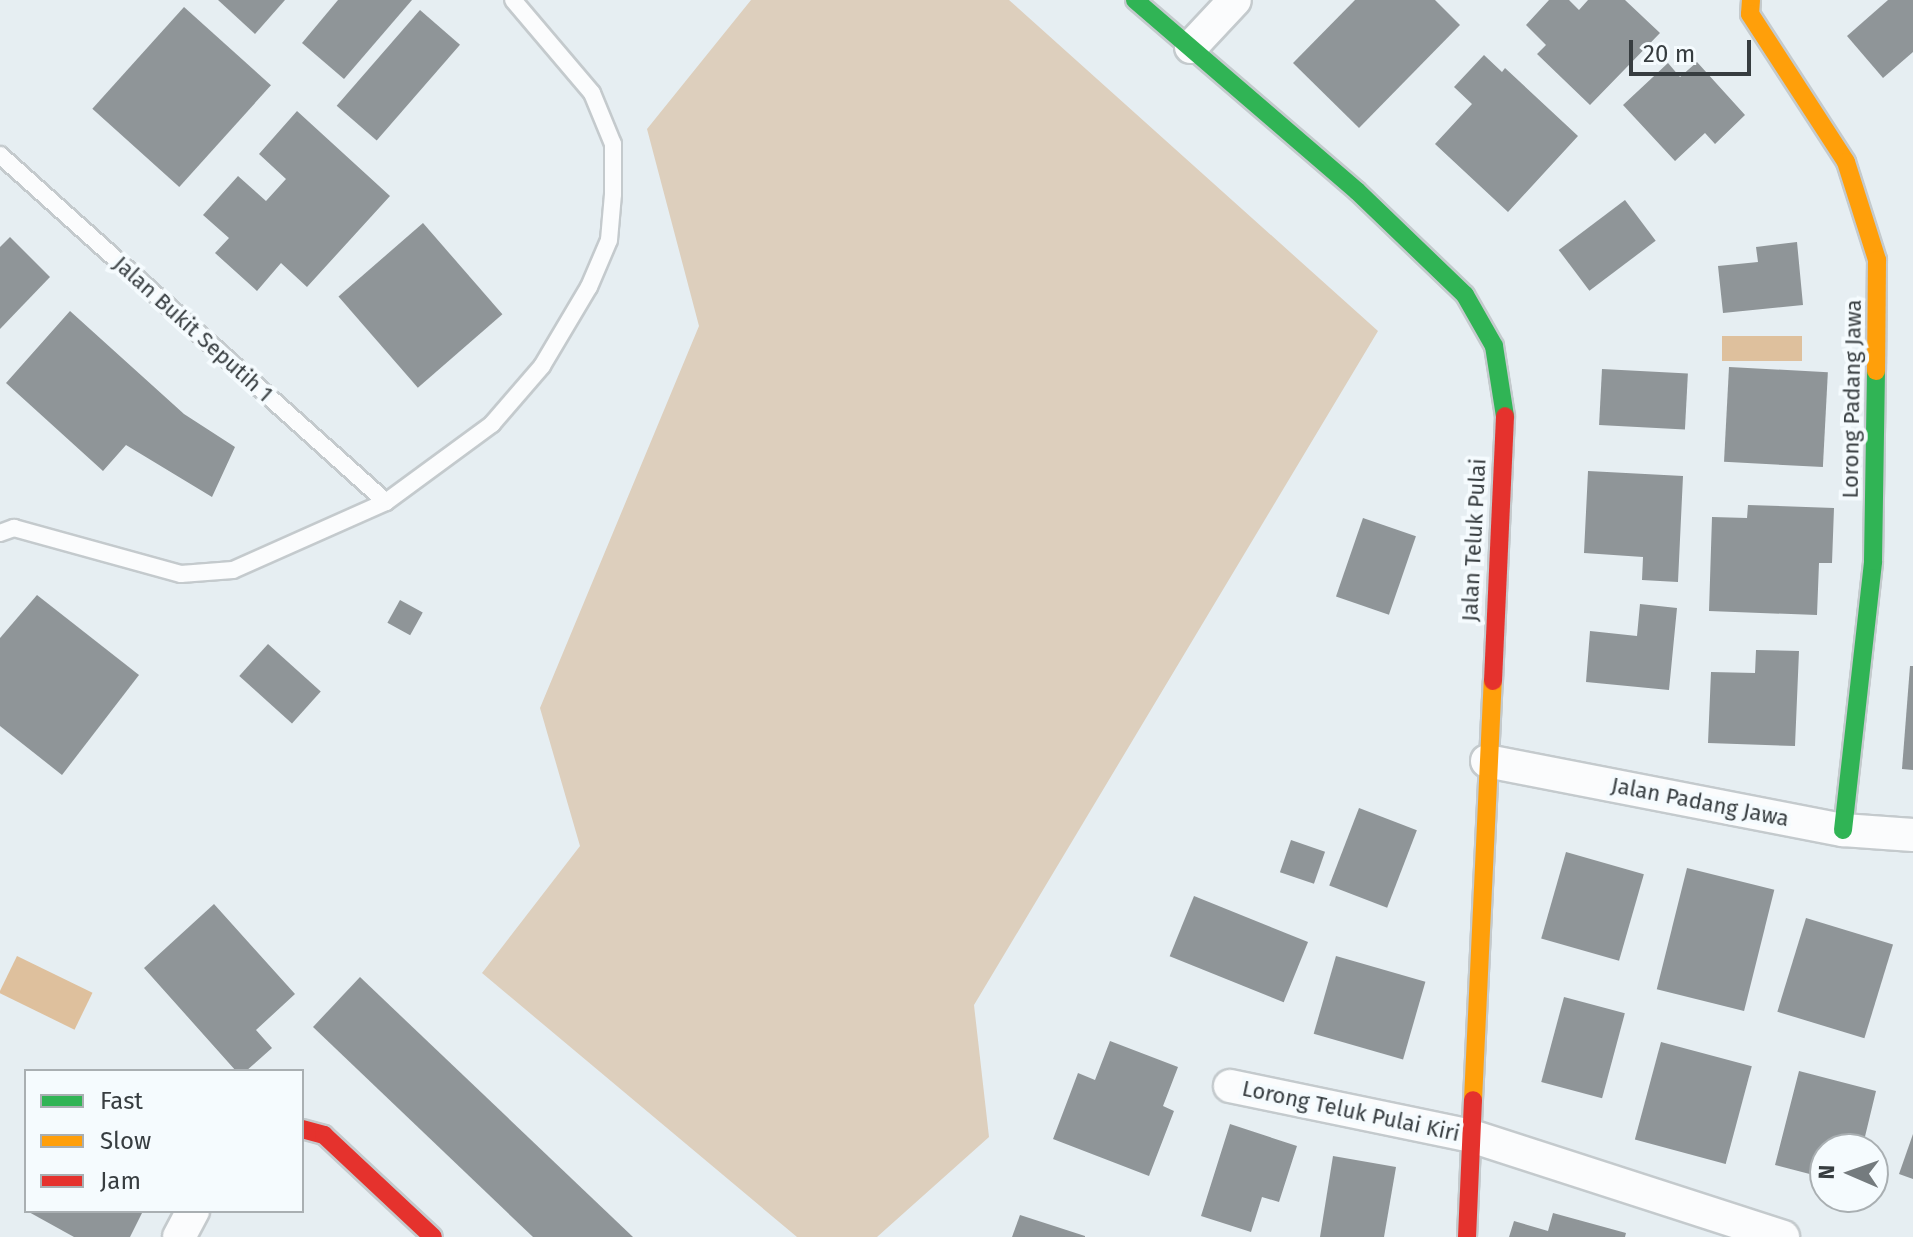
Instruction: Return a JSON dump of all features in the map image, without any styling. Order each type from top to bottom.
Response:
[{"type":"street","name":"Jalan Teluk Pulai","points":[[1135,0],[1357,191],[1465,295],[1494,346],[1505,409],[1467,1237]]},
{"type":"street","points":[[1191,47],[1235,0]]},
{"type":"street","name":"Lorong Padang Jawa","points":[[1751,0],[1750,14],[1846,162],[1877,260],[1873,561],[1843,830]]},
{"type":"street","name":"Jalan Padang Jawa","points":[[1487,761],[1843,830],[1913,835]]},
{"type":"street","name":"Lorong Teluk Pulai Kiri","points":[[1230,1086],[1471,1136],[1783,1237]]},
{"type":"street","points":[[304,1130],[324,1135],[433,1237]]},
{"type":"street","points":[[179,1237],[192,1213]]},
{"type":"lane","points":[[0,533],[14,528],[181,574],[233,570],[386,502],[492,424],[542,366],[589,287],[609,240],[613,144],[592,93],[513,0]]},
{"type":"lane","name":"Jalan Bukit Seputih 1","points":[[0,155],[386,502]]},
{"type":"shaded area","points":[[751,0],[1009,0],[1378,331],[974,1005],[989,1137],[877,1237],[797,1237],[482,973],[580,846],[540,708],[699,326],[647,129]]},
{"type":"shaded area","points":[[1722,336],[1802,336],[1802,361],[1722,361]]},
{"type":"shaded area","points":[[17,956],[92,993],[75,1030],[0,993]]},
{"type":"building","points":[[218,0],[285,0],[255,34]]},
{"type":"building","points":[[338,0],[412,0],[344,79],[302,43]]},
{"type":"building","points":[[1355,0],[1435,0],[1460,25],[1359,128],[1293,63]]},
{"type":"building","points":[[1549,0],[1569,0],[1579,10],[1588,0],[1625,0],[1660,33],[1590,105],[1537,54],[1546,45],[1526,25]]},
{"type":"building","points":[[1888,0],[1913,0],[1913,52],[1883,78],[1847,36]]},
{"type":"building","points":[[184,7],[271,85],[179,187],[92,109]]},
{"type":"building","points":[[420,10],[460,45],[377,141],[337,106]]},
{"type":"building","points":[[1484,55],[1502,72],[1505,68],[1578,136],[1508,212],[1435,144],[1472,104],[1454,87]]},
{"type":"building","points":[[1697,62],[1745,115],[1715,144],[1705,133],[1675,161],[1623,105],[1668,63],[1680,77]]},
{"type":"building","points":[[297,111],[390,196],[307,287],[281,263],[257,291],[215,253],[229,238],[203,215],[238,176],[266,201],[286,179],[259,154]]},
{"type":"building","points":[[1625,200],[1656,241],[1589,291],[1559,250]]},
{"type":"building","points":[[423,223],[502,314],[418,388],[338,296]]},
{"type":"building","points":[[10,237],[50,277],[0,329],[0,247]]},
{"type":"building","points":[[1797,242],[1803,305],[1723,313],[1718,266],[1758,262],[1756,247]]},
{"type":"building","points":[[70,311],[184,414],[235,447],[212,497],[126,445],[103,471],[6,383]]},
{"type":"building","points":[[1729,367],[1828,372],[1823,467],[1724,462]]},
{"type":"building","points":[[1602,369],[1688,374],[1685,429],[1599,425]]},
{"type":"building","points":[[1588,471],[1683,476],[1678,582],[1642,580],[1643,557],[1584,553]]},
{"type":"building","points":[[1748,505],[1834,508],[1832,563],[1819,563],[1817,615],[1709,611],[1712,517],[1747,518]]},
{"type":"building","points":[[1363,518],[1416,536],[1389,615],[1336,596]]},
{"type":"building","points":[[37,595],[139,675],[62,775],[0,726],[0,638]]},
{"type":"building","points":[[400,600],[423,613],[410,635],[387,623]]},
{"type":"building","points":[[1640,604],[1677,608],[1669,690],[1586,682],[1590,631],[1637,636]]},
{"type":"building","points":[[268,644],[321,692],[292,723],[239,676]]},
{"type":"building","points":[[1756,650],[1799,651],[1795,746],[1708,743],[1711,672],[1755,673]]},
{"type":"building","points":[[1910,666],[1913,666],[1913,770],[1902,769]]},
{"type":"building","points":[[1359,808],[1417,830],[1387,908],[1329,885]]},
{"type":"building","points":[[1291,840],[1325,852],[1314,884],[1280,872]]},
{"type":"building","points":[[1566,852],[1644,874],[1619,961],[1541,939]]},
{"type":"building","points":[[1687,868],[1774,890],[1744,1011],[1657,989]]},
{"type":"building","points":[[1194,896],[1308,942],[1284,1002],[1170,956]]},
{"type":"building","points":[[214,904],[295,994],[256,1030],[272,1048],[248,1069],[234,1069],[144,968]]},
{"type":"building","points":[[1806,918],[1893,945],[1864,1038],[1777,1012]]},
{"type":"building","points":[[1336,956],[1425,982],[1403,1059],[1314,1034]]},
{"type":"building","points":[[360,977],[633,1237],[533,1237],[313,1027]]},
{"type":"building","points":[[1564,997],[1625,1013],[1602,1098],[1541,1082]]},
{"type":"building","points":[[1110,1041],[1178,1067],[1163,1106],[1174,1111],[1149,1176],[1053,1139],[1078,1073],[1095,1080]]},
{"type":"building","points":[[1661,1042],[1752,1066],[1726,1164],[1635,1140]]},
{"type":"building","points":[[1799,1071],[1876,1091],[1866,1133],[1809,1133],[1809,1174],[1775,1165]]},
{"type":"building","points":[[1230,1124],[1297,1146],[1279,1202],[1262,1197],[1251,1232],[1201,1216]]},
{"type":"building","points":[[1913,1134],[1913,1179],[1899,1174]]},
{"type":"building","points":[[1333,1156],[1396,1167],[1384,1237],[1320,1237]]},
{"type":"building","points":[[31,1213],[142,1213],[130,1237],[74,1237]]},
{"type":"building","points":[[1553,1213],[1626,1233],[1625,1237],[1509,1237],[1514,1221],[1548,1231]]},
{"type":"building","points":[[1020,1215],[1085,1236],[1085,1237],[1012,1237]]},
{"type":"traffic: fast","points":[[1135,0],[1357,191],[1465,295],[1494,346],[1505,416]]},
{"type":"traffic: fast","points":[[1843,830],[1873,561],[1876,371]]},
{"type":"traffic: slow","points":[[1751,0],[1750,14],[1846,162],[1877,260],[1876,371]]},
{"type":"traffic: slow","points":[[1473,1100],[1493,681]]},
{"type":"traffic: jam","points":[[1493,681],[1505,416]]},
{"type":"traffic: jam","points":[[1467,1237],[1473,1100]]},
{"type":"traffic: jam","points":[[304,1130],[324,1135],[433,1237]]}]
